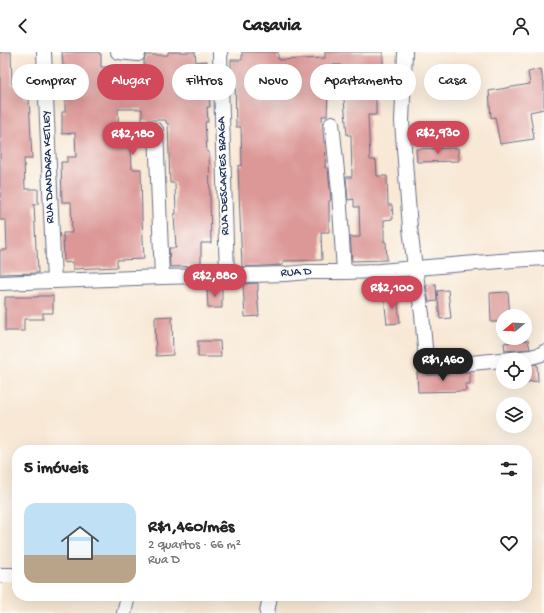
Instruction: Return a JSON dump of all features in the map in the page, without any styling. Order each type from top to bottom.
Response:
[{"type":"street","name":"RUA DANDARA KETLEY","points":[[44,52],[54,281]]},
{"type":"street","points":[[118,52],[138,54]]},
{"type":"street","name":"RUA DESCARTES BRAGA","points":[[220,52],[227,275]]},
{"type":"street","points":[[405,52],[402,121],[410,228],[422,314],[425,361],[432,367],[531,357],[544,352]]},
{"type":"street","points":[[332,122],[339,191],[344,272]]},
{"type":"street","points":[[156,130],[162,277]]},
{"type":"street","name":"RUA D","points":[[0,283],[344,272],[544,258]]},
{"type":"street","points":[[0,575],[12,575]]},
{"type":"street","points":[[124,613],[127,601]]},
{"type":"street","points":[[267,613],[269,601]]},
{"type":"building","points":[[0,52],[11,52],[12,100],[29,100],[32,159],[24,159],[25,189],[38,189],[38,204],[34,204],[38,273],[0,274],[0,250],[7,250],[6,220],[0,220]]},
{"type":"building","points":[[62,52],[99,52],[99,54],[101,54],[101,64],[97,64],[97,100],[164,100],[164,64],[144,64],[146,55],[168,55],[168,52],[195,52],[196,62],[207,61],[207,64],[172,64],[172,100],[210,100],[210,107],[207,107],[208,122],[205,122],[207,152],[209,152],[211,243],[201,243],[201,266],[170,267],[169,248],[176,248],[174,214],[176,214],[175,183],[170,183],[168,123],[166,123],[166,120],[142,120],[142,109],[118,109],[119,139],[131,139],[132,169],[141,169],[144,259],[117,260],[117,267],[73,269],[73,262],[64,263],[63,233],[72,233],[71,202],[62,202],[61,162],[67,162],[67,157],[76,157],[75,133],[62,134],[62,112],[65,112],[65,100],[89,100],[89,64],[63,64]]},
{"type":"building","points":[[242,52],[278,52],[279,60],[325,58],[325,52],[383,52],[383,64],[310,64],[310,100],[328,100],[327,116],[322,116],[324,143],[326,143],[325,168],[328,168],[331,200],[329,201],[329,232],[321,232],[322,260],[283,261],[283,265],[242,267],[238,166],[242,165],[241,127],[236,127],[236,64],[231,64],[231,60],[242,60]]},
{"type":"building","points":[[541,69],[544,82],[544,109],[530,112],[534,139],[500,144],[495,117],[491,118],[489,91],[530,84],[528,72]]},
{"type":"building","points":[[344,100],[376,100],[376,115],[368,115],[370,160],[376,160],[377,176],[387,176],[388,205],[392,205],[393,219],[384,220],[384,242],[386,242],[387,260],[352,261],[350,237],[360,237],[359,207],[354,207],[354,199],[348,200],[346,177],[352,177],[351,135],[347,135]]},
{"type":"building","points":[[458,148],[459,161],[417,162],[416,149]]},
{"type":"building","points":[[258,283],[257,291],[259,316],[245,317],[243,284]]},
{"type":"building","points":[[436,284],[437,301],[429,302],[426,285]]},
{"type":"building","points":[[222,287],[222,308],[208,308],[207,288]]},
{"type":"building","points":[[448,290],[451,318],[440,319],[437,291]]},
{"type":"building","points":[[508,292],[509,309],[496,309],[496,322],[491,322],[490,293]]},
{"type":"building","points":[[53,296],[53,313],[43,313],[43,319],[24,319],[24,331],[5,331],[5,297]]},
{"type":"building","points":[[397,296],[400,323],[387,324],[384,297]]},
{"type":"building","points":[[172,316],[173,355],[156,356],[155,317]]},
{"type":"building","points":[[198,341],[220,341],[221,357],[198,357]]},
{"type":"building","points":[[504,345],[529,345],[530,349],[505,351]]},
{"type":"building","points":[[537,364],[538,381],[532,382],[532,365]]},
{"type":"building","points":[[417,372],[433,375],[470,372],[470,384],[465,384],[466,391],[418,392]]}]
